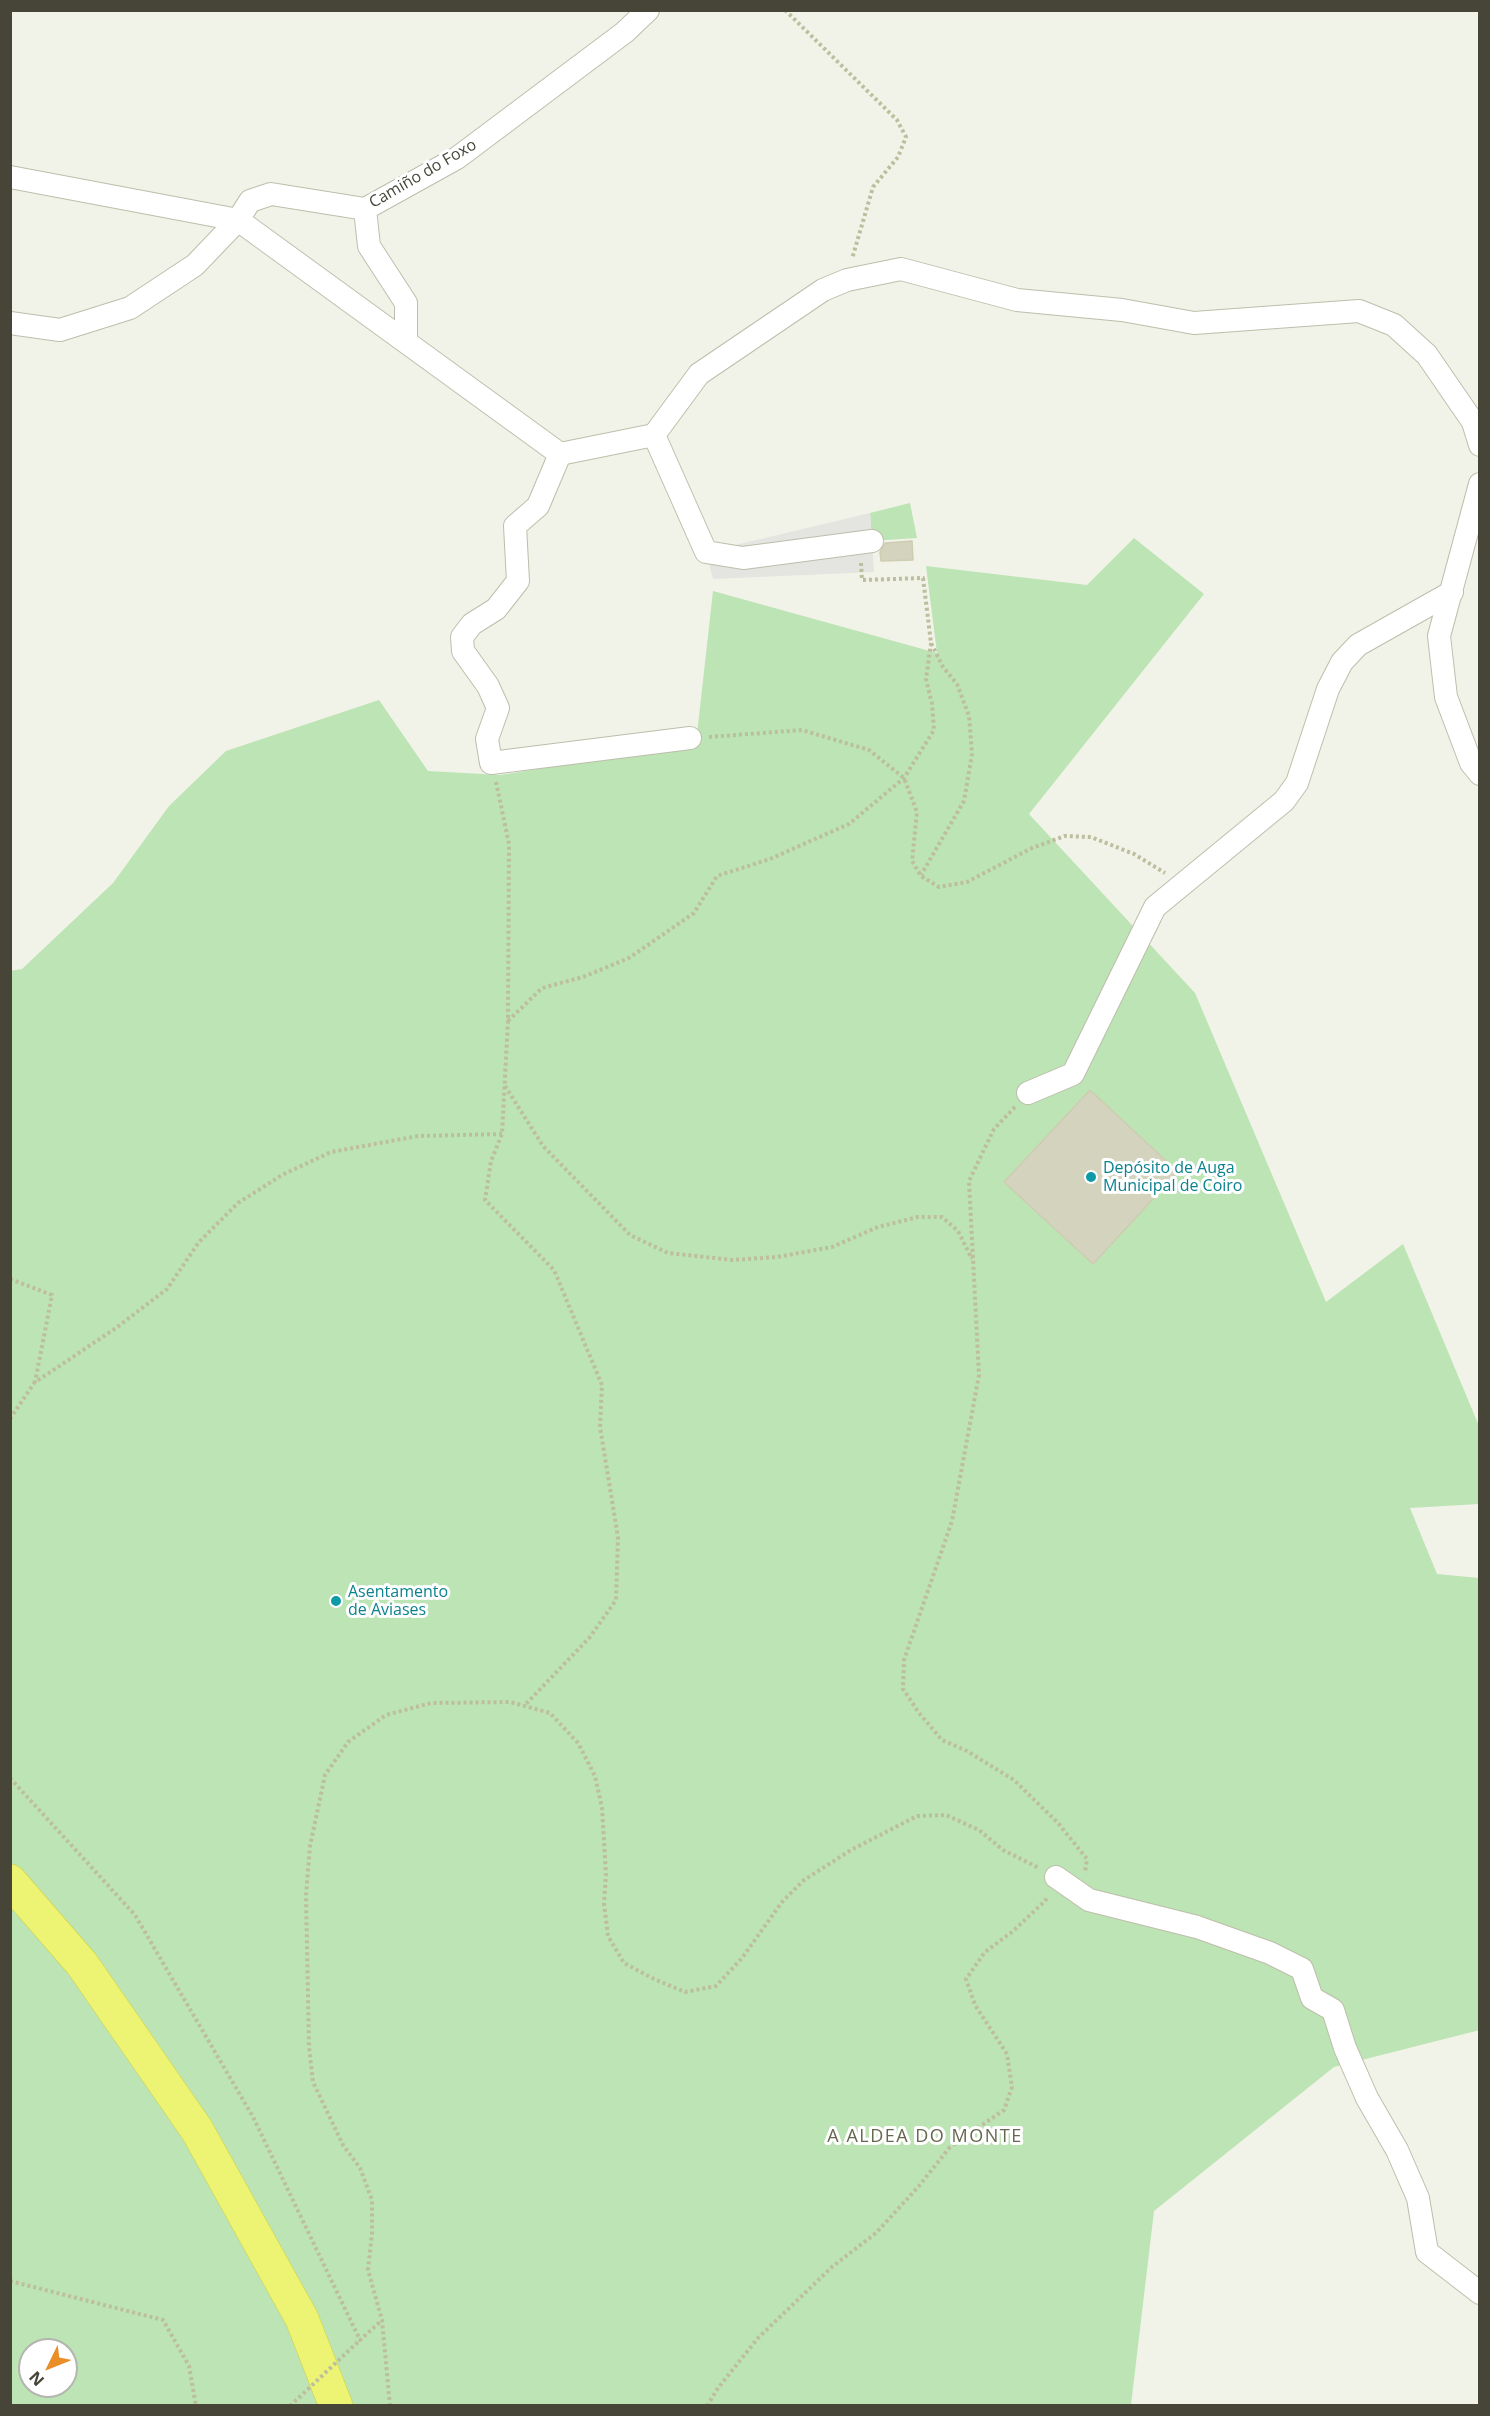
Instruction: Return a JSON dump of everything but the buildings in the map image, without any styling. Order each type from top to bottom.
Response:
[{"type":"highway","points":[[10,1881],[82,1964],[196,2130],[302,2319],[336,2406]]},
{"type":"street","name":"Camiño do Foxo","points":[[10,323],[60,330],[130,308],[195,265],[238,220],[250,201],[271,194],[365,209],[457,158],[625,32],[648,10]]},
{"type":"street","points":[[10,177],[238,220],[560,454],[654,435],[699,374],[823,290],[847,280],[901,269],[1017,300],[1122,310],[1194,323],[1359,311],[1394,325],[1427,355],[1476,420],[1479,446]]},
{"type":"street","points":[[365,209],[369,246],[405,303],[406,341]]},
{"type":"street","points":[[654,435],[706,552],[743,558],[866,542]]},
{"type":"street","points":[[560,454],[538,506],[515,526],[518,581],[496,609],[472,624],[462,637],[463,651],[488,686],[498,708],[487,739],[491,763],[690,738]]},
{"type":"street","points":[[1479,484],[1439,636],[1446,697],[1471,763],[1479,774]]},
{"type":"street","points":[[1028,1093],[1073,1074],[1155,907],[1284,801],[1298,783],[1328,689],[1342,662],[1358,645],[1452,592]]},
{"type":"street","points":[[1056,1877],[1089,1900],[1197,1927],[1270,1953],[1302,1969],[1312,1998],[1333,2010],[1345,2049],[1366,2098],[1397,2150],[1418,2198],[1426,2252],[1479,2293]]},
{"type":"path","points":[[785,10],[897,120],[906,137],[898,157],[873,187],[859,231]]},
{"type":"path","points":[[508,1021],[542,988],[584,976],[629,958],[694,913],[717,876],[770,859],[849,824],[904,778],[934,730],[932,704],[926,679],[931,643],[923,578],[862,580],[866,542]]},
{"type":"path","points":[[921,876],[963,801],[972,754],[969,716],[957,684],[943,667],[931,643]]},
{"type":"path","points":[[690,738],[802,730],[869,750],[904,778],[917,812],[912,861],[921,876],[939,887],[967,882],[1032,848],[1065,836],[1091,837],[1134,854],[1183,884]]},
{"type":"path","points":[[491,763],[509,844],[508,1021],[502,1134],[491,1161],[485,1200],[554,1270],[602,1385],[600,1427],[618,1536],[616,1600],[590,1637],[524,1706]]},
{"type":"path","points":[[504,1086],[543,1146],[630,1235],[668,1253],[733,1260],[777,1257],[832,1247],[878,1227],[918,1217],[942,1217],[958,1231],[973,1263]]},
{"type":"path","points":[[1028,1093],[994,1129],[969,1180],[979,1375],[952,1521],[904,1660],[903,1689],[919,1713],[942,1740],[1014,1780],[1058,1823],[1087,1859],[1082,1895]]},
{"type":"path","points":[[34,1383],[116,1328],[167,1289],[199,1242],[238,1203],[282,1175],[331,1152],[418,1136],[502,1134]]},
{"type":"path","points":[[10,1279],[52,1295],[34,1383],[10,1419]]},
{"type":"path","points":[[390,2406],[382,2320],[368,2270],[372,2234],[372,2200],[360,2168],[343,2145],[313,2082],[309,2047],[306,1895],[310,1846],[325,1775],[348,1742],[386,1715],[431,1703],[510,1702],[550,1713],[578,1743],[595,1776],[602,1808],[606,1874],[604,1904],[608,1936],[624,1963],[685,1992],[716,1986],[742,1958],[782,1902],[804,1880],[851,1850],[917,1816],[946,1815],[979,1830],[1003,1850],[1056,1877],[1045,1901],[1012,1932],[985,1952],[966,1979],[975,2005],[1007,2054],[1012,2087],[1004,2110],[950,2147],[920,2186],[876,2233],[832,2267],[758,2338],[718,2388],[707,2406]]},
{"type":"path","points":[[10,1778],[135,1915],[253,2116],[360,2340]]},
{"type":"path","points":[[10,2281],[163,2320],[189,2366],[196,2406]]},
{"type":"path","points":[[290,2406],[382,2320]]},
{"type":"green space","points":[[910,503],[917,538],[872,541],[870,513]]},
{"type":"green space","points":[[1134,538],[1204,594],[1029,814],[1195,993],[1326,1302],[1403,1244],[1479,1426],[1479,1504],[1410,1508],[1437,1574],[1479,1578],[1480,2030],[1334,2067],[1154,2211],[1131,2405],[11,2405],[10,971],[22,969],[113,883],[169,806],[226,751],[379,700],[428,771],[501,775],[696,743],[713,591],[937,653],[926,566],[1087,585]]},
{"type":"shaded area","points":[[870,513],[874,572],[713,579],[706,552]]},
{"type":"place","name":"Depósito de Auga Municipal de Coiro","points":[[1091,1177]]},
{"type":"place","name":"Asentamento de Aviases","points":[[336,1601]]},
{"type":"district","name":"A ALDEA DO MONTE","points":[[925,2137]]}]
